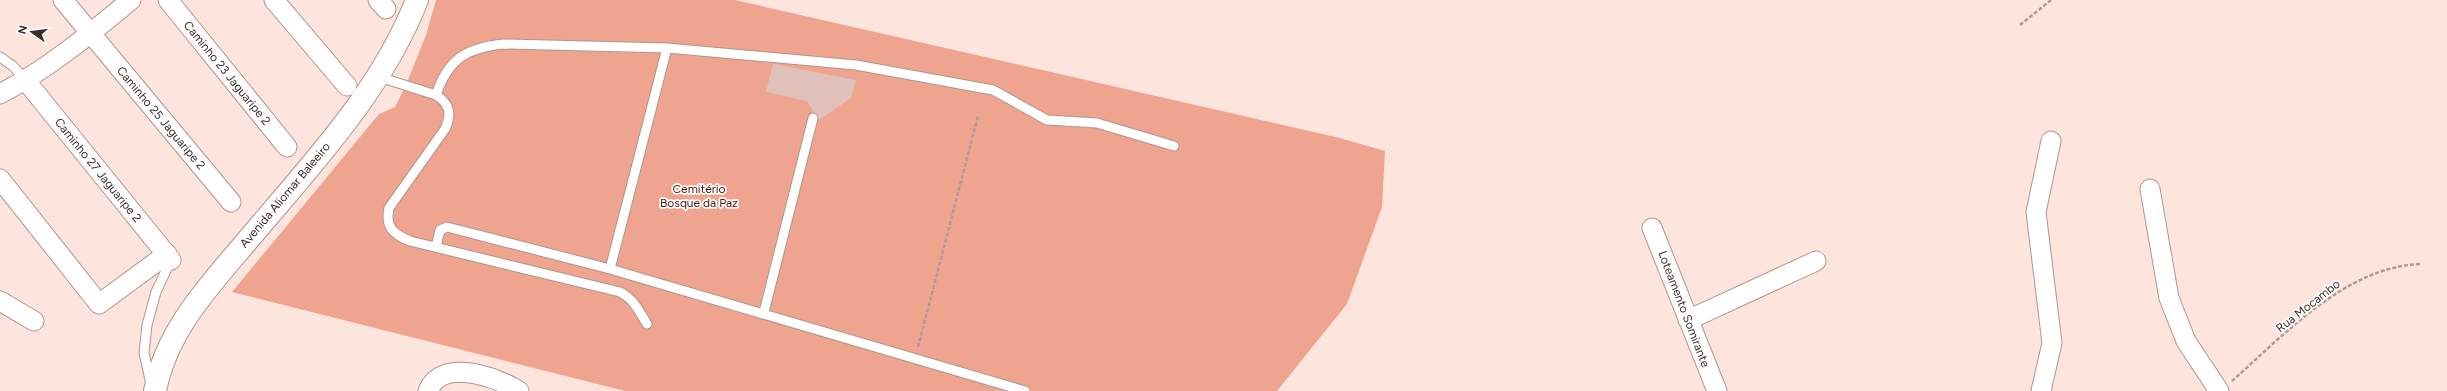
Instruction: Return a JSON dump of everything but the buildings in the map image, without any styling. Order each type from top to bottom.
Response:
[{"type":"main road","name":"Avenida Aliomar Baleeiro","points":[[153,391],[167,350],[180,326],[212,283],[328,143],[379,77],[406,28],[417,0]]},
{"type":"street","name":"Caminho 25 Jaguaripe 2","points":[[64,0],[231,202]]},
{"type":"street","points":[[0,94],[26,81],[91,34],[131,0]]},
{"type":"street","name":"Caminho 23 Jaguaripe 2","points":[[168,0],[287,146]]},
{"type":"street","points":[[274,0],[347,86]]},
{"type":"street","name":"Caminho 27 Jaguaripe 2","points":[[26,81],[169,257]]},
{"type":"street","points":[[2041,391],[2052,343],[2036,212],[2051,141]]},
{"type":"street","points":[[0,179],[99,304],[169,257]]},
{"type":"street","points":[[2150,189],[2169,298],[2186,341],[2223,388]]},
{"type":"street","name":"Loteamento Somirante","points":[[1652,228],[1717,391]]},
{"type":"street","points":[[1688,320],[1816,261]]},
{"type":"street","points":[[0,301],[34,321]]},
{"type":"street","points":[[428,391],[435,380],[444,374],[463,372],[503,382],[519,391]]},
{"type":"lane","points":[[436,94],[442,77],[450,66],[461,57],[487,46],[503,44],[667,48],[856,65],[993,90],[1047,120],[1097,123],[1174,146]]},
{"type":"lane","points":[[610,269],[667,48]]},
{"type":"lane","points":[[0,57],[13,66],[26,81]]},
{"type":"lane","points":[[379,77],[436,94],[444,100],[450,111],[449,120],[445,129],[394,199],[387,218],[388,226],[401,237],[436,247],[620,292],[628,296],[635,303],[647,324]]},
{"type":"lane","points":[[764,312],[813,118]]},
{"type":"lane","points":[[436,247],[440,230],[447,227],[610,269],[764,312],[915,359],[1025,391]]},
{"type":"lane","points":[[153,391],[144,353],[147,325],[156,292],[169,257]]},
{"type":"path","points":[[2020,25],[2051,0]]},
{"type":"path","points":[[915,359],[978,116]]},
{"type":"path","name":"Rua Mocambo","points":[[2223,388],[2283,336],[2344,289],[2386,268],[2420,264]]},
{"type":"green space","name":"Cemitério Bosque da Paz","points":[[436,0],[735,0],[1340,138],[1385,151],[1382,207],[1347,304],[1277,391],[625,391],[232,292],[379,114],[395,107],[406,85],[426,35]]}]
